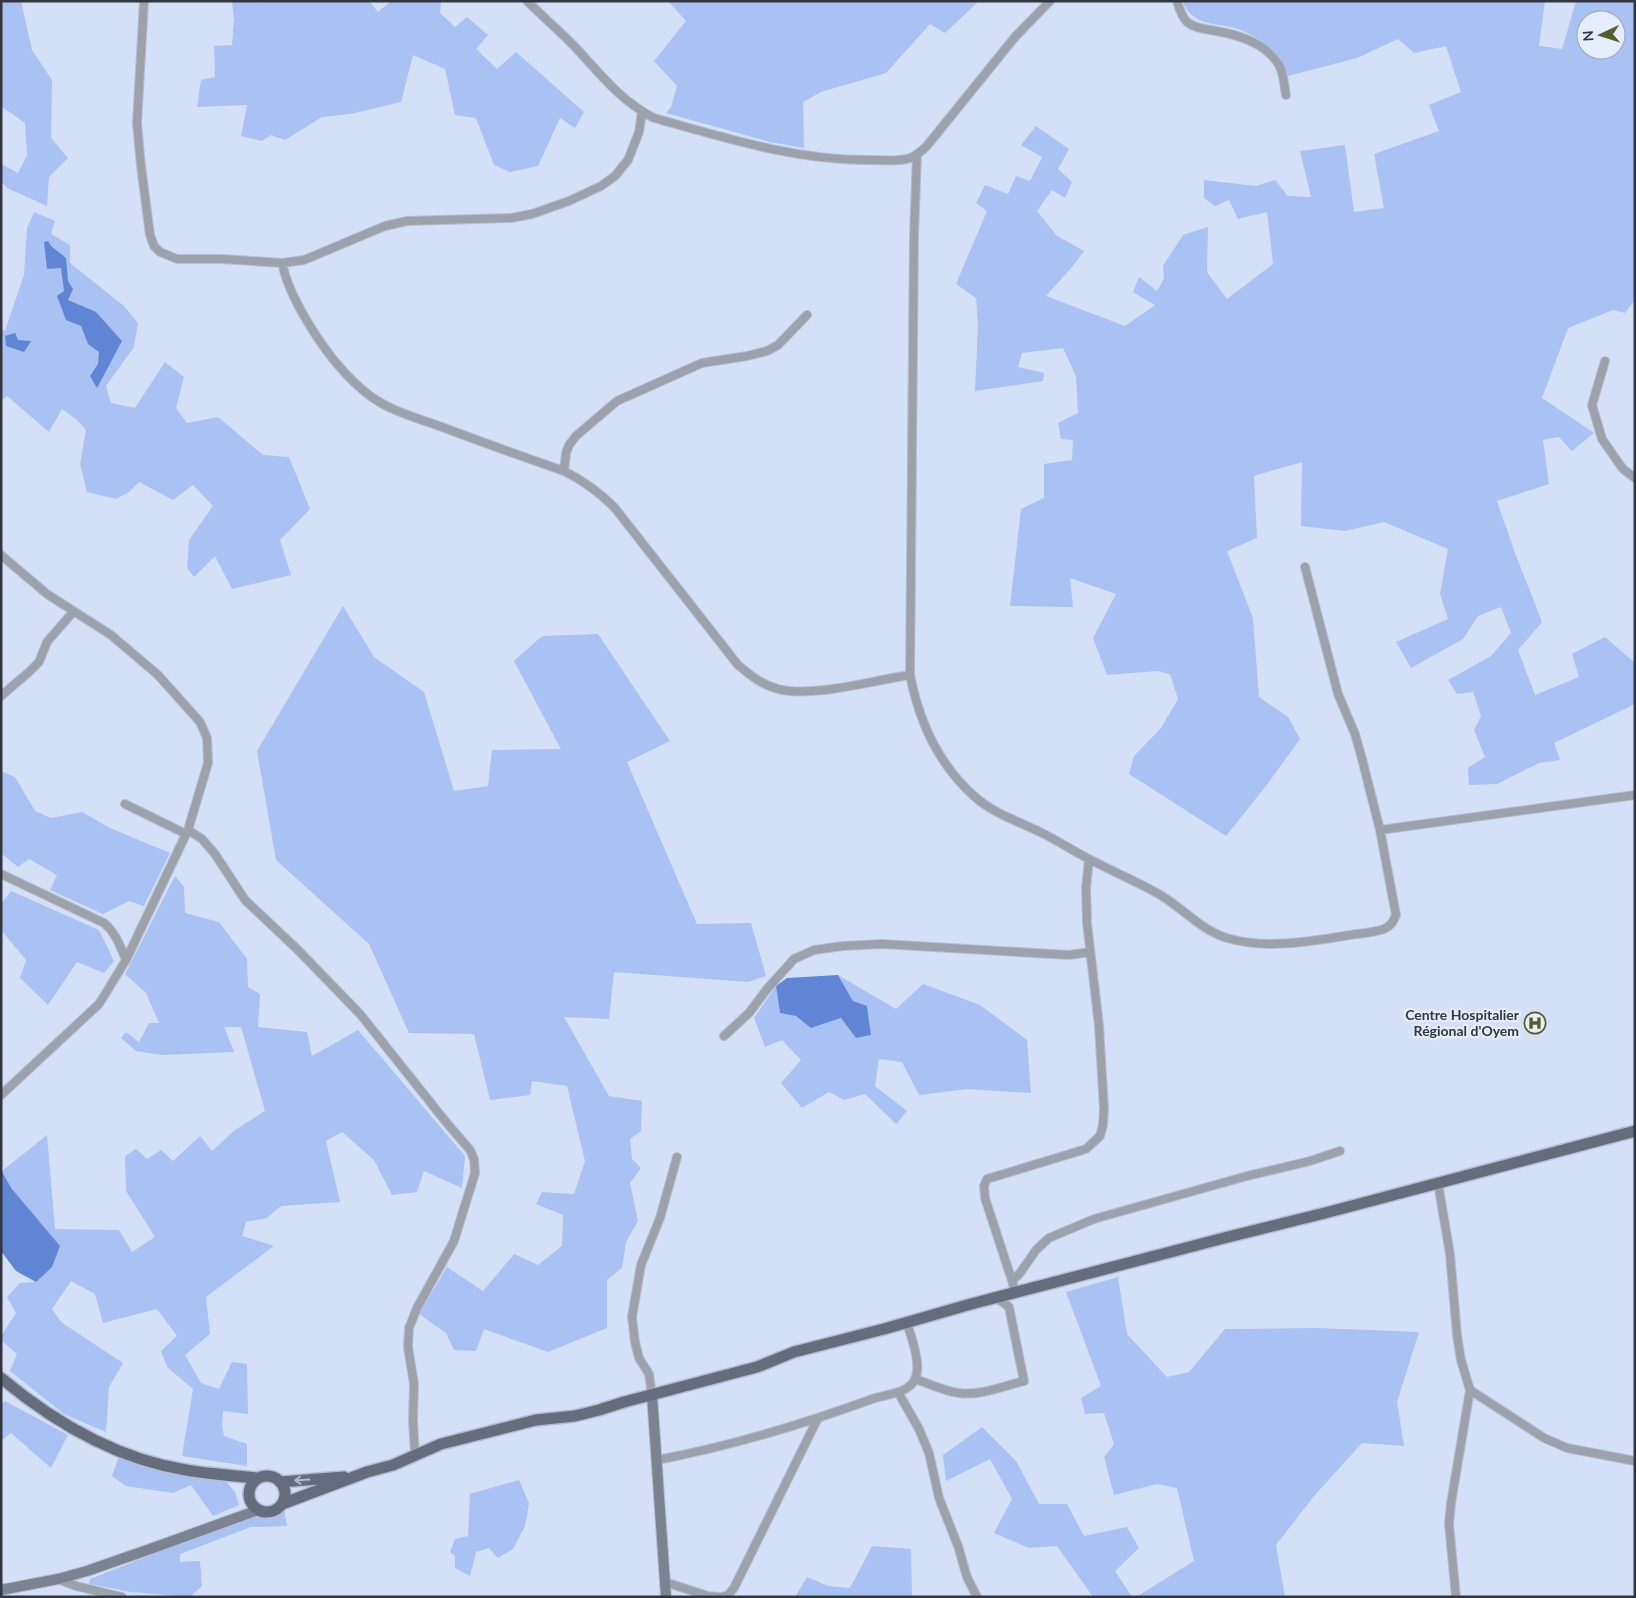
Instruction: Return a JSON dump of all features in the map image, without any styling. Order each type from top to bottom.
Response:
[{"type":"main road","points":[[258,1478],[252,1484],[249,1498],[252,1505],[258,1510],[275,1509],[282,1504],[441,1444],[536,1420],[575,1416],[757,1367],[794,1352],[1635,1131]]},
{"type":"main road","points":[[1,1378],[50,1415],[80,1434],[104,1446],[156,1464],[185,1470],[258,1478],[273,1477],[280,1482],[284,1489],[285,1497],[282,1504]]},
{"type":"main road","points":[[280,1482],[358,1476]]},
{"type":"street","points":[[144,1],[137,123],[150,235],[154,246],[160,252],[176,259],[222,259],[282,263],[304,260],[385,226],[407,221],[511,218],[532,214],[569,201],[601,186],[615,176],[628,160],[639,132],[642,112]]},
{"type":"street","points":[[527,1],[576,48],[618,94],[642,112],[654,118],[751,145],[833,160],[909,158],[917,154],[934,138],[1015,37],[1050,1]]},
{"type":"street","points":[[1177,1],[1187,22],[1196,28],[1238,35],[1253,41],[1271,56],[1279,65],[1286,95]]},
{"type":"street","points":[[917,154],[914,236],[910,675],[914,697],[931,742],[948,767],[965,787],[990,808],[1041,832],[1159,895],[1225,938],[1253,943],[1306,942],[1384,929],[1392,924],[1396,916],[1380,830],[1355,734],[1338,694],[1305,567]]},
{"type":"street","points":[[282,263],[298,307],[324,347],[345,374],[370,396],[397,411],[564,472],[584,481],[598,491],[614,507],[738,665],[764,684],[778,689],[805,691],[910,675]]},
{"type":"street","points":[[564,472],[569,445],[582,430],[616,401],[702,363],[767,351],[778,345],[807,315]]},
{"type":"street","points":[[1605,361],[1592,405],[1602,439],[1623,469],[1635,478]]},
{"type":"street","points":[[1,554],[47,594],[112,635],[158,676],[200,722],[207,738],[208,763],[187,832],[126,960],[99,1004],[1,1095]]},
{"type":"street","points":[[1,696],[39,662],[47,642],[73,612]]},
{"type":"street","points":[[1380,830],[1635,795]]},
{"type":"street","points":[[125,804],[202,839],[215,854],[244,900],[297,949],[360,1014],[470,1150],[474,1159],[475,1173],[454,1241],[417,1308],[409,1328],[408,1347],[414,1384],[413,1421],[416,1455]]},
{"type":"street","points":[[1016,1293],[986,1198],[984,1186],[987,1180],[1086,1149],[1100,1136],[1103,1125],[1104,1109],[1099,1026],[1090,952],[1086,888],[1089,859]]},
{"type":"street","points":[[1,874],[104,923],[112,930],[126,960]]},
{"type":"street","points":[[724,1036],[749,1013],[787,965],[814,950],[882,944],[1069,955],[1090,952]]},
{"type":"street","points":[[1012,1280],[1020,1273],[1036,1250],[1049,1238],[1094,1219],[1247,1176],[1310,1161],[1340,1151]]},
{"type":"street","points":[[666,1597],[652,1395],[649,1374],[639,1358],[632,1317],[641,1265],[660,1218],[677,1157]]},
{"type":"street","points":[[1438,1184],[1450,1254],[1457,1335],[1461,1360],[1470,1390],[1449,1524],[1456,1597]]},
{"type":"street","points":[[915,1379],[944,1390],[973,1394],[1024,1381],[1008,1307],[997,1298]]},
{"type":"street","points":[[658,1460],[701,1451],[817,1420],[881,1396],[898,1392],[909,1386],[915,1379],[916,1369],[915,1352],[907,1323]]},
{"type":"street","points":[[1470,1390],[1544,1438],[1567,1448],[1635,1461]]},
{"type":"street","points":[[898,1392],[919,1429],[929,1453],[939,1498],[958,1546],[967,1577],[977,1597]]},
{"type":"street","points":[[665,1582],[708,1596],[720,1597],[728,1595],[734,1588],[817,1420]]},
{"type":"street","points":[[1,1590],[58,1579],[153,1548],[258,1510]]},
{"type":"street","points":[[58,1579],[76,1586],[122,1597]]},
{"type":"shaded area","points":[[1,1],[21,1],[32,50],[52,80],[51,138],[68,158],[49,177],[47,206],[7,188],[1,181],[1,167],[3,165],[18,173],[27,155],[25,123],[1,106]]},
{"type":"shaded area","points":[[232,1],[262,1],[263,3],[273,1],[369,1],[378,12],[391,1],[441,1],[440,13],[455,27],[467,17],[488,35],[476,49],[497,69],[516,52],[584,112],[575,128],[560,118],[538,166],[510,172],[494,165],[476,118],[455,115],[445,69],[413,55],[401,102],[350,114],[322,117],[285,140],[271,135],[262,141],[241,136],[247,105],[197,107],[201,80],[215,77],[214,46],[232,45],[234,20]]},
{"type":"shaded area","points":[[668,1],[979,1],[945,33],[930,24],[886,73],[821,92],[803,102],[804,148],[770,142],[666,113],[671,107],[677,86],[654,61],[686,21]]},
{"type":"shaded area","points":[[1182,1],[1545,1],[1539,46],[1562,49],[1576,1],[1635,1],[1635,300],[1625,313],[1613,310],[1568,328],[1542,398],[1594,433],[1572,451],[1559,437],[1543,440],[1549,484],[1497,501],[1542,622],[1518,650],[1535,695],[1579,677],[1572,654],[1605,637],[1635,663],[1635,704],[1554,743],[1560,760],[1539,763],[1497,784],[1469,785],[1468,768],[1485,757],[1474,730],[1481,716],[1473,692],[1457,694],[1448,680],[1491,656],[1511,633],[1501,607],[1478,616],[1463,639],[1411,668],[1396,642],[1448,619],[1440,594],[1448,549],[1384,522],[1345,531],[1301,526],[1302,462],[1254,476],[1257,538],[1227,551],[1253,618],[1259,697],[1288,717],[1300,739],[1226,836],[1129,774],[1134,756],[1161,728],[1178,699],[1170,674],[1157,671],[1107,675],[1093,638],[1116,594],[1070,578],[1073,607],[1010,606],[1021,509],[1044,498],[1044,464],[1072,460],[1073,440],[1061,439],[1058,423],[1078,413],[1076,376],[1063,348],[1022,353],[1018,367],[1044,373],[1043,381],[975,391],[978,325],[976,298],[956,284],[987,211],[976,203],[985,185],[1008,194],[1016,176],[1030,181],[1042,157],[1021,145],[1036,126],[1069,149],[1058,169],[1072,182],[1065,198],[1052,190],[1037,211],[1057,236],[1084,251],[1046,296],[1125,326],[1155,305],[1133,292],[1139,277],[1157,291],[1164,279],[1163,266],[1183,235],[1208,227],[1207,272],[1227,299],[1273,264],[1267,212],[1238,219],[1229,200],[1215,206],[1204,198],[1204,180],[1256,186],[1275,180],[1288,196],[1311,197],[1300,151],[1345,145],[1354,212],[1384,208],[1374,154],[1439,131],[1429,105],[1461,92],[1446,46],[1414,53],[1398,39],[1357,58],[1288,76],[1282,62],[1266,45],[1255,37],[1244,31],[1206,22],[1192,15]]},
{"type":"shaded area","points":[[34,212],[55,221],[51,234],[70,245],[70,263],[124,306],[138,323],[134,347],[106,386],[111,403],[135,408],[165,362],[184,377],[176,408],[187,423],[218,417],[263,455],[289,457],[310,509],[280,540],[291,575],[232,589],[215,556],[194,577],[187,568],[189,540],[213,506],[193,485],[173,500],[139,482],[129,492],[116,499],[87,492],[80,464],[86,430],[76,419],[62,409],[49,432],[7,396],[1,401],[1,329],[5,331],[24,275],[27,228]]},
{"type":"shaded area","points":[[343,606],[374,657],[424,692],[454,791],[488,786],[492,750],[561,749],[514,661],[542,636],[598,634],[670,741],[627,762],[697,924],[751,923],[766,976],[748,982],[614,972],[609,1019],[564,1017],[609,1096],[642,1101],[641,1131],[630,1139],[632,1159],[641,1168],[630,1183],[638,1221],[626,1242],[622,1268],[607,1280],[607,1328],[548,1352],[484,1329],[476,1351],[454,1350],[446,1333],[419,1314],[447,1267],[483,1291],[514,1254],[538,1265],[562,1246],[563,1215],[536,1204],[542,1192],[574,1194],[585,1161],[567,1086],[532,1081],[530,1095],[490,1100],[474,1034],[409,1033],[369,944],[276,860],[257,751]]},
{"type":"shaded area","points":[[1,771],[15,777],[35,811],[51,818],[82,812],[110,828],[170,853],[144,906],[129,901],[103,914],[50,890],[57,875],[29,859],[18,867],[1,853]]},
{"type":"shaded area","points":[[175,876],[184,887],[185,913],[219,922],[247,959],[248,987],[260,994],[258,1027],[307,1032],[312,1056],[358,1030],[465,1156],[462,1188],[424,1171],[417,1192],[392,1195],[374,1160],[342,1132],[326,1141],[340,1202],[281,1206],[267,1218],[246,1222],[242,1236],[274,1246],[206,1297],[210,1334],[185,1355],[201,1383],[219,1389],[232,1362],[247,1364],[248,1414],[223,1411],[222,1425],[224,1436],[247,1444],[247,1466],[182,1456],[193,1389],[167,1367],[161,1351],[177,1336],[157,1309],[103,1323],[95,1294],[71,1281],[52,1309],[61,1322],[123,1363],[109,1387],[106,1432],[64,1414],[10,1371],[17,1354],[1,1340],[1,1336],[16,1313],[7,1297],[20,1283],[36,1282],[12,1189],[2,1171],[47,1135],[55,1229],[119,1230],[132,1252],[155,1237],[126,1191],[125,1156],[136,1149],[147,1159],[161,1150],[173,1161],[200,1136],[212,1151],[235,1130],[265,1111],[241,1027],[224,1027],[234,1052],[162,1055],[136,1051],[121,1038],[126,1032],[139,1042],[149,1023],[159,1023],[146,993],[125,974]]},
{"type":"shaded area","points":[[11,891],[99,930],[114,961],[104,973],[77,962],[48,1005],[20,978],[26,960],[1,930],[1,904]]},
{"type":"shaded area","points":[[838,975],[896,1009],[923,984],[980,1005],[1027,1040],[1031,1093],[968,1089],[919,1095],[902,1062],[879,1059],[875,1086],[907,1111],[896,1124],[865,1094],[844,1100],[829,1092],[802,1108],[781,1083],[801,1060],[782,1040],[765,1047],[754,1018],[776,986],[780,1013],[796,1015],[811,1028],[841,1018],[856,1038],[871,1035],[867,1007],[853,1001]]},
{"type":"shaded area","points":[[1118,1277],[1127,1334],[1167,1377],[1189,1372],[1225,1329],[1317,1328],[1419,1332],[1397,1402],[1404,1446],[1362,1443],[1314,1496],[1276,1545],[1285,1597],[1136,1597],[1194,1561],[1177,1488],[1157,1484],[1114,1495],[1104,1457],[1114,1444],[1104,1413],[1085,1414],[1081,1398],[1101,1386],[1066,1292]]},
{"type":"shaded area","points":[[5,1401],[68,1435],[51,1468],[11,1433],[1,1441],[1,1404]]},
{"type":"shaded area","points":[[982,1427],[1016,1461],[1039,1504],[1067,1504],[1084,1536],[1127,1527],[1139,1548],[1115,1571],[1132,1597],[1093,1597],[1057,1546],[1029,1548],[994,1533],[1012,1499],[990,1459],[946,1481],[943,1455]]},
{"type":"shaded area","points":[[119,1456],[223,1478],[235,1492],[239,1505],[213,1516],[191,1485],[173,1493],[126,1486],[112,1476]]},
{"type":"shaded area","points":[[519,1480],[529,1503],[525,1526],[513,1549],[498,1558],[489,1548],[476,1552],[470,1576],[455,1568],[455,1556],[450,1552],[455,1539],[468,1536],[470,1494]]},
{"type":"shaded area","points":[[283,1503],[287,1526],[251,1527],[180,1554],[180,1562],[200,1561],[202,1586],[190,1597],[131,1592],[89,1584],[90,1579]]},
{"type":"shaded area","points":[[872,1546],[911,1549],[912,1597],[795,1597],[807,1577],[828,1586],[850,1588]]},
{"type":"water","points":[[48,241],[51,246],[66,258],[68,281],[73,289],[68,300],[96,312],[122,341],[97,388],[90,376],[98,364],[99,352],[88,344],[81,326],[66,320],[57,296],[64,291],[61,268],[47,269],[44,242]]},
{"type":"water","points":[[15,333],[18,340],[31,341],[24,352],[6,346],[5,336]]},
{"type":"water","points":[[838,975],[853,1001],[867,1006],[871,1035],[856,1038],[841,1018],[811,1028],[796,1016],[780,1013],[776,986],[787,978]]},
{"type":"water","points":[[1,1170],[12,1189],[60,1246],[52,1267],[36,1282],[16,1271],[1,1251]]},
{"type":"place","name":"Centre Hospitalier Régional d'Oyem","points":[[1535,1023]]}]
